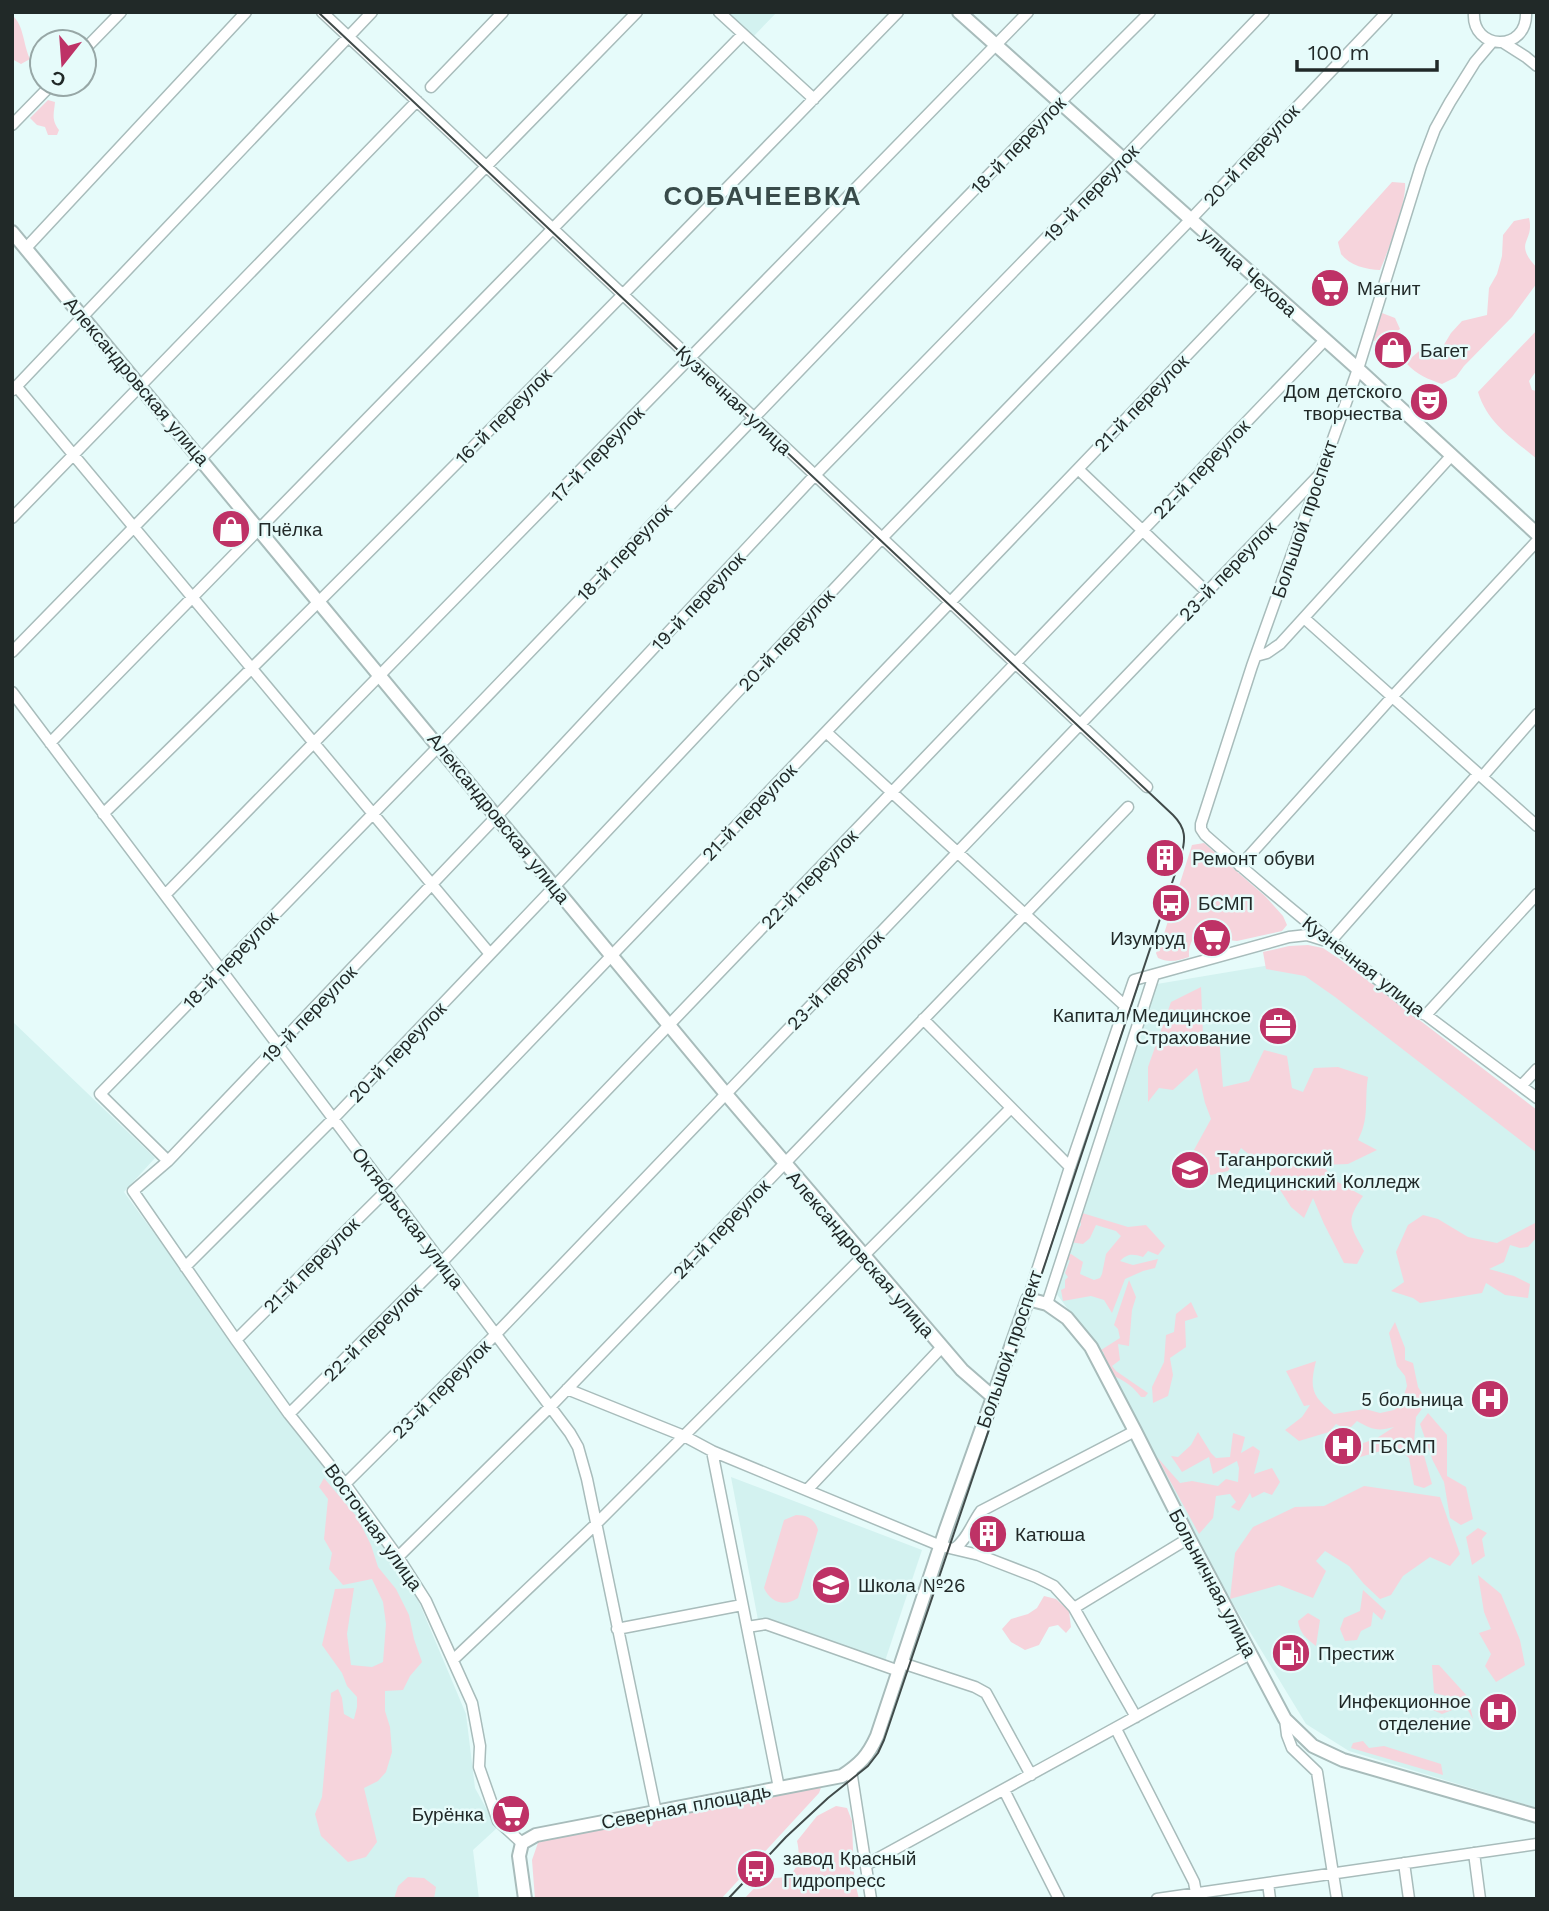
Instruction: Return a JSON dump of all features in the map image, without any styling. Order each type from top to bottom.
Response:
[{"type":"main road","name":"улица Чехова","points":[[959,12],[1358,369],[1537,534]]},
{"type":"main road","name":"Александровская улица","points":[[12,232],[784,1164],[962,1370],[993,1397]]},
{"type":"main road","name":"Больничная улица","points":[[1028,1298],[1047,1304],[1067,1318],[1091,1348],[1285,1719]]},
{"type":"main road","name":"Большой проспект","points":[[851,1770],[859,1765],[877,1736],[900,1667],[947,1548],[993,1397],[1028,1298]]},
{"type":"main road","points":[[1285,1719],[1313,1746],[1343,1760],[1537,1816]]},
{"type":"main road","name":"Северная площадь","points":[[522,1843],[536,1835],[842,1776],[851,1770]]},
{"type":"main road","points":[[522,1843],[519,1856],[525,1899]]},
{"type":"street","points":[[98,36],[121,12]]},
{"type":"street","points":[[26,248],[246,12]]},
{"type":"street","name":"Кузнечная улица","points":[[322,12],[1147,787]]},
{"type":"street","points":[[372,12],[14,388],[134,527],[490,954]]},
{"type":"street","points":[[431,87],[503,12]]},
{"type":"street","points":[[12,652],[637,12]]},
{"type":"street","points":[[719,12],[814,99]]},
{"type":"street","name":"16-й переулок","points":[[103,814],[252,669],[623,295],[898,12]]},
{"type":"street","name":"17-й переулок","points":[[165,895],[1028,12]]},
{"type":"street","name":"18-й переулок","points":[[168,1161],[100,1094],[439,746],[753,417],[1150,12]]},
{"type":"street","name":"19-й переулок","points":[[133,1191],[168,1161],[432,885],[815,475],[1264,12]]},
{"type":"street","name":"20-й переулок","points":[[185,1267],[333,1119],[882,538],[1387,12]]},
{"type":"street","points":[[1504,43],[1521,33],[1526,12]]},
{"type":"street","points":[[1472,14],[1481,36],[1492,42],[1504,43],[1537,65]]},
{"type":"street","points":[[1521,33],[1527,57]]},
{"type":"street","points":[[50,743],[743,34]]},
{"type":"street","name":"Большой проспект","points":[[1475,62],[1481,36]]},
{"type":"street","name":"Большой проспект","points":[[1201,824],[1256,656],[1358,369],[1421,166],[1435,129],[1450,102],[1475,62],[1492,42]]},
{"type":"street","points":[[12,125],[38,98]]},
{"type":"street","points":[[12,518],[417,101]]},
{"type":"street","name":"21-й переулок","points":[[236,1340],[387,1190],[1259,280]]},
{"type":"street","name":"22-й переулок","points":[[289,1414],[442,1262],[1325,340]]},
{"type":"street","points":[[1256,656],[1267,653],[1280,644],[1451,455]]},
{"type":"street","points":[[1078,469],[1207,592]]},
{"type":"street","name":"23-й переулок","points":[[345,1484],[496,1334],[1321,473]]},
{"type":"street","points":[[1240,866],[1537,541]]},
{"type":"street","points":[[1304,618],[1537,826]]},
{"type":"street","name":"Октябрьская улица","points":[[12,692],[570,1433],[578,1447],[587,1479],[656,1812]]},
{"type":"street","points":[[1330,942],[1537,715]]},
{"type":"street","points":[[826,732],[1124,1005]]},
{"type":"street","name":"24-й переулок","points":[[398,1557],[568,1389],[1128,807]]},
{"type":"street","name":"Кузнечная улица","points":[[1201,824],[1205,835],[1330,942],[1418,1012],[1426,1015],[1537,1098]]},
{"type":"street","points":[[1426,1015],[1537,894]]},
{"type":"street","points":[[1289,937],[1298,925],[1294,911]]},
{"type":"street","name":"Большой проспект","points":[[1028,1298],[1134,980],[1289,937],[1307,935],[1330,942]]},
{"type":"street","name":"Большой проспект","points":[[1047,1304],[1154,975]]},
{"type":"street","points":[[923,1020],[1070,1167]]},
{"type":"street","points":[[1521,1086],[1537,1069]]},
{"type":"street","points":[[454,1659],[595,1525],[1011,1108]]},
{"type":"street","name":"Восточная улица","points":[[133,1191],[236,1340],[289,1414],[345,1484],[426,1601],[472,1703],[480,1746],[479,1767],[498,1821],[522,1843]]},
{"type":"street","points":[[807,1490],[942,1347]]},
{"type":"street","points":[[568,1389],[947,1548],[979,1555],[1054,1586],[1074,1608],[1136,1717]]},
{"type":"street","points":[[947,1548],[962,1544],[981,1510],[1135,1432]]},
{"type":"street","points":[[712,1451],[779,1788]]},
{"type":"street","points":[[1074,1608],[1189,1538]]},
{"type":"street","points":[[617,1629],[743,1605]]},
{"type":"street","points":[[747,1628],[765,1624],[900,1667],[975,1687],[986,1693],[1031,1775]]},
{"type":"street","points":[[866,1866],[1250,1654]]},
{"type":"street","name":"Больничная улица","points":[[1285,1719],[1292,1748],[1317,1772],[1337,1899]]},
{"type":"street","points":[[1116,1729],[1194,1882],[1196,1896]]},
{"type":"street","points":[[851,1770],[871,1899]]},
{"type":"street","points":[[1004,1790],[1059,1899]]},
{"type":"street","points":[[1157,1899],[1196,1896],[1537,1844]]},
{"type":"street","points":[[1474,1853],[1480,1899]]},
{"type":"street","points":[[1404,1863],[1409,1899]]},
{"type":"street","points":[[1268,1883],[1270,1899]]},
{"type":"shaded area","points":[[724,12],[777,12],[751,39]]},
{"type":"shaded area","points":[[12,15],[21,29],[28,60],[21,64],[12,59]]},
{"type":"shaded area","points":[[48,100],[55,102],[54,119],[59,130],[57,135],[48,135],[45,127],[37,125],[30,118]]},
{"type":"shaded area","points":[[1392,182],[1405,183],[1405,191],[1380,270],[1353,264],[1341,254],[1338,242]]},
{"type":"shaded area","points":[[1529,218],[1525,247],[1537,268],[1537,283],[1512,317],[1456,377],[1442,384],[1415,371],[1407,364],[1425,346],[1432,355],[1442,348],[1462,321],[1487,315],[1489,288],[1497,274],[1502,256],[1503,235],[1514,221]]},
{"type":"shaded area","points":[[1382,313],[1395,318],[1400,329],[1380,345],[1372,339]]},
{"type":"shaded area","points":[[1537,330],[1537,370],[1529,381],[1532,390],[1537,391],[1537,459],[1494,422],[1478,392]]},
{"type":"shaded area","points":[[1204,843],[1265,896],[1283,916],[1287,925],[1282,931],[1237,941],[1227,940],[1220,931],[1207,931],[1193,939],[1189,957],[1173,961],[1162,960],[1156,953],[1192,845]]},
{"type":"shaded area","points":[[1308,945],[1323,948],[1341,960],[1537,1110],[1537,1153],[1305,976],[1266,969],[1263,952]]},
{"type":"shaded area","name":"ГБСМП","points":[[1325,956],[1537,1115],[1537,1808],[1349,1751],[1306,1724],[1230,1599],[1093,1343],[1053,1289],[1151,985]]},
{"type":"shaded area","points":[[1201,987],[1203,1035],[1219,1036],[1223,1087],[1249,1081],[1264,1050],[1287,1056],[1292,1088],[1303,1092],[1314,1068],[1338,1067],[1368,1077],[1365,1116],[1358,1140],[1377,1150],[1348,1164],[1323,1165],[1334,1180],[1363,1196],[1352,1218],[1353,1229],[1364,1251],[1357,1264],[1344,1263],[1313,1198],[1304,1218],[1291,1207],[1266,1168],[1241,1148],[1228,1171],[1211,1175],[1189,1159],[1211,1119],[1197,1068],[1173,1090],[1159,1088],[1148,1102],[1148,1067],[1171,1002]]},
{"type":"shaded area","points":[[12,1021],[155,1158],[124,1192],[413,1588],[466,1714],[475,1788],[497,1828],[473,1850],[479,1899],[12,1899]]},
{"type":"shaded area","points":[[1079,1212],[1128,1227],[1146,1225],[1165,1246],[1158,1255],[1148,1251],[1143,1257],[1131,1255],[1120,1261],[1133,1265],[1158,1259],[1155,1268],[1125,1279],[1112,1313],[1104,1300],[1091,1296],[1063,1301],[1061,1290],[1065,1288],[1065,1280],[1068,1277],[1065,1273],[1070,1260],[1063,1262],[1067,1255],[1071,1254],[1083,1262],[1080,1274],[1094,1280],[1100,1278],[1106,1254],[1121,1236],[1116,1231],[1096,1225],[1090,1238],[1083,1244],[1070,1242],[1081,1225]]},
{"type":"shaded area","points":[[1423,1215],[1438,1219],[1468,1237],[1497,1243],[1537,1222],[1537,1237],[1528,1247],[1510,1245],[1504,1262],[1489,1269],[1530,1284],[1528,1298],[1505,1295],[1486,1283],[1482,1293],[1420,1303],[1391,1291],[1404,1282],[1396,1252],[1408,1225]]},
{"type":"shaded area","points":[[1129,1280],[1136,1297],[1132,1310],[1129,1346],[1118,1344],[1120,1360],[1112,1366],[1148,1393],[1145,1397],[1141,1397],[1125,1382],[1104,1373],[1104,1353],[1101,1350],[1120,1338],[1114,1325]]},
{"type":"shaded area","points":[[1191,1302],[1198,1317],[1185,1321],[1186,1347],[1170,1358],[1173,1375],[1168,1396],[1153,1403],[1152,1387],[1164,1362],[1166,1335],[1174,1332],[1176,1314]]},
{"type":"shaded area","points":[[1395,1322],[1405,1348],[1405,1360],[1413,1363],[1418,1387],[1423,1395],[1424,1406],[1416,1417],[1414,1443],[1422,1448],[1432,1484],[1424,1488],[1414,1485],[1409,1458],[1397,1448],[1357,1458],[1350,1448],[1377,1438],[1394,1427],[1374,1429],[1357,1421],[1351,1427],[1336,1424],[1329,1432],[1299,1441],[1285,1430],[1302,1417],[1310,1405],[1304,1406],[1286,1371],[1316,1361],[1314,1391],[1334,1414],[1365,1409],[1380,1413],[1394,1410],[1401,1404],[1407,1386],[1405,1376],[1397,1366],[1389,1333]]},
{"type":"shaded area","points":[[1428,1413],[1447,1435],[1447,1476],[1466,1487],[1473,1519],[1461,1525],[1450,1518],[1444,1482],[1433,1461],[1420,1424]]},
{"type":"shaded area","points":[[1198,1432],[1216,1458],[1230,1457],[1233,1433],[1245,1437],[1241,1453],[1253,1446],[1260,1451],[1254,1474],[1272,1468],[1280,1482],[1272,1495],[1264,1492],[1252,1498],[1250,1493],[1239,1511],[1231,1507],[1236,1502],[1230,1494],[1216,1496],[1213,1518],[1199,1534],[1157,1457],[1180,1483],[1192,1481],[1218,1486],[1226,1479],[1238,1482],[1237,1461],[1213,1474],[1209,1457],[1182,1472],[1171,1456],[1178,1457],[1191,1445]]},
{"type":"shaded area","name":"Школа №26","points":[[731,1477],[922,1550],[884,1664],[758,1620]]},
{"type":"shaded area","points":[[324,1478],[357,1517],[378,1567],[396,1589],[409,1615],[422,1662],[403,1690],[385,1691],[385,1711],[390,1727],[392,1752],[386,1772],[378,1781],[364,1788],[377,1842],[366,1857],[348,1862],[321,1836],[315,1814],[322,1797],[331,1693],[338,1689],[344,1714],[353,1719],[357,1707],[357,1697],[347,1686],[342,1673],[322,1645],[335,1589],[354,1588],[347,1634],[351,1665],[372,1667],[383,1662],[386,1624],[383,1602],[372,1579],[343,1585],[329,1569],[332,1553],[324,1539],[328,1499],[319,1487]]},
{"type":"shaded area","points":[[1364,1486],[1440,1497],[1460,1554],[1450,1566],[1430,1557],[1403,1576],[1391,1595],[1380,1599],[1349,1566],[1325,1551],[1316,1561],[1326,1571],[1313,1598],[1279,1585],[1230,1599],[1235,1553],[1253,1527],[1295,1507],[1324,1506]]},
{"type":"shaded area","points":[[796,1515],[810,1518],[818,1530],[798,1598],[783,1603],[770,1597],[764,1588],[784,1520]]},
{"type":"shaded area","points":[[1478,1528],[1487,1533],[1482,1539],[1485,1556],[1472,1565],[1466,1537]]},
{"type":"shaded area","points":[[1478,1575],[1501,1594],[1520,1640],[1525,1665],[1496,1682],[1485,1666],[1491,1654],[1479,1633],[1491,1629],[1484,1612]]},
{"type":"shaded area","points":[[1363,1590],[1386,1611],[1382,1620],[1373,1612],[1371,1626],[1361,1631],[1357,1640],[1345,1641],[1340,1629],[1344,1618],[1360,1611]]},
{"type":"shaded area","points":[[1044,1596],[1056,1599],[1069,1611],[1071,1627],[1066,1633],[1058,1625],[1049,1627],[1039,1645],[1025,1650],[1011,1642],[1002,1629],[1011,1619],[1037,1608]]},
{"type":"shaded area","points":[[1308,1613],[1320,1620],[1316,1646],[1304,1635],[1298,1621]]},
{"type":"shaded area","points":[[1432,1665],[1439,1665],[1468,1697],[1473,1719],[1465,1705],[1442,1714],[1433,1710],[1458,1699],[1434,1693]]},
{"type":"shaded area","points":[[1363,1741],[1369,1748],[1384,1746],[1441,1764],[1443,1775],[1351,1748],[1353,1743]]},
{"type":"shaded area","points":[[822,1785],[819,1793],[721,1899],[535,1899],[532,1860],[540,1837]]},
{"type":"shaded area","points":[[836,1806],[847,1808],[852,1821],[854,1878],[859,1899],[744,1899],[765,1880],[784,1877],[794,1870],[798,1861],[797,1841],[817,1816]]},
{"type":"shaded area","points":[[408,1877],[424,1878],[436,1887],[434,1899],[394,1899],[398,1886]]},
{"type":"tram line","points":[[318,12],[1173,815],[1184,834],[1181,856],[884,1740],[868,1766],[786,1837],[728,1899]]},
{"type":"place","name":"Магнит","points":[[1330,288]]},
{"type":"place","name":"Багет","points":[[1393,350]]},
{"type":"place","name":"Дом детского творчества","points":[[1429,402]]},
{"type":"place","name":"Пчёлка","points":[[231,529]]},
{"type":"place","name":"Ремонт обуви","points":[[1165,858]]},
{"type":"place","name":"БСМП","points":[[1171,903]]},
{"type":"place","name":"Изумруд","points":[[1212,938]]},
{"type":"place","name":"Капитал Медицинское Страхование","points":[[1278,1026]]},
{"type":"place","name":"Таганрогский Медицинский Колледж","points":[[1190,1170]]},
{"type":"place","name":"5 больница","points":[[1490,1399]]},
{"type":"place","name":"ГБСМП","points":[[1343,1446]]},
{"type":"place","name":"Катюша","points":[[988,1534]]},
{"type":"place","name":"Школа №26","points":[[831,1585]]},
{"type":"place","name":"Престиж","points":[[1291,1653]]},
{"type":"place","name":"Инфекционное отделение","points":[[1498,1712]]},
{"type":"place","name":"Бурёнка","points":[[511,1814]]},
{"type":"place","name":"завод Красный Гидропресс","points":[[756,1869]]},
{"type":"district","name":"СОБАЧЕЕВКА","points":[[763,196]]}]
